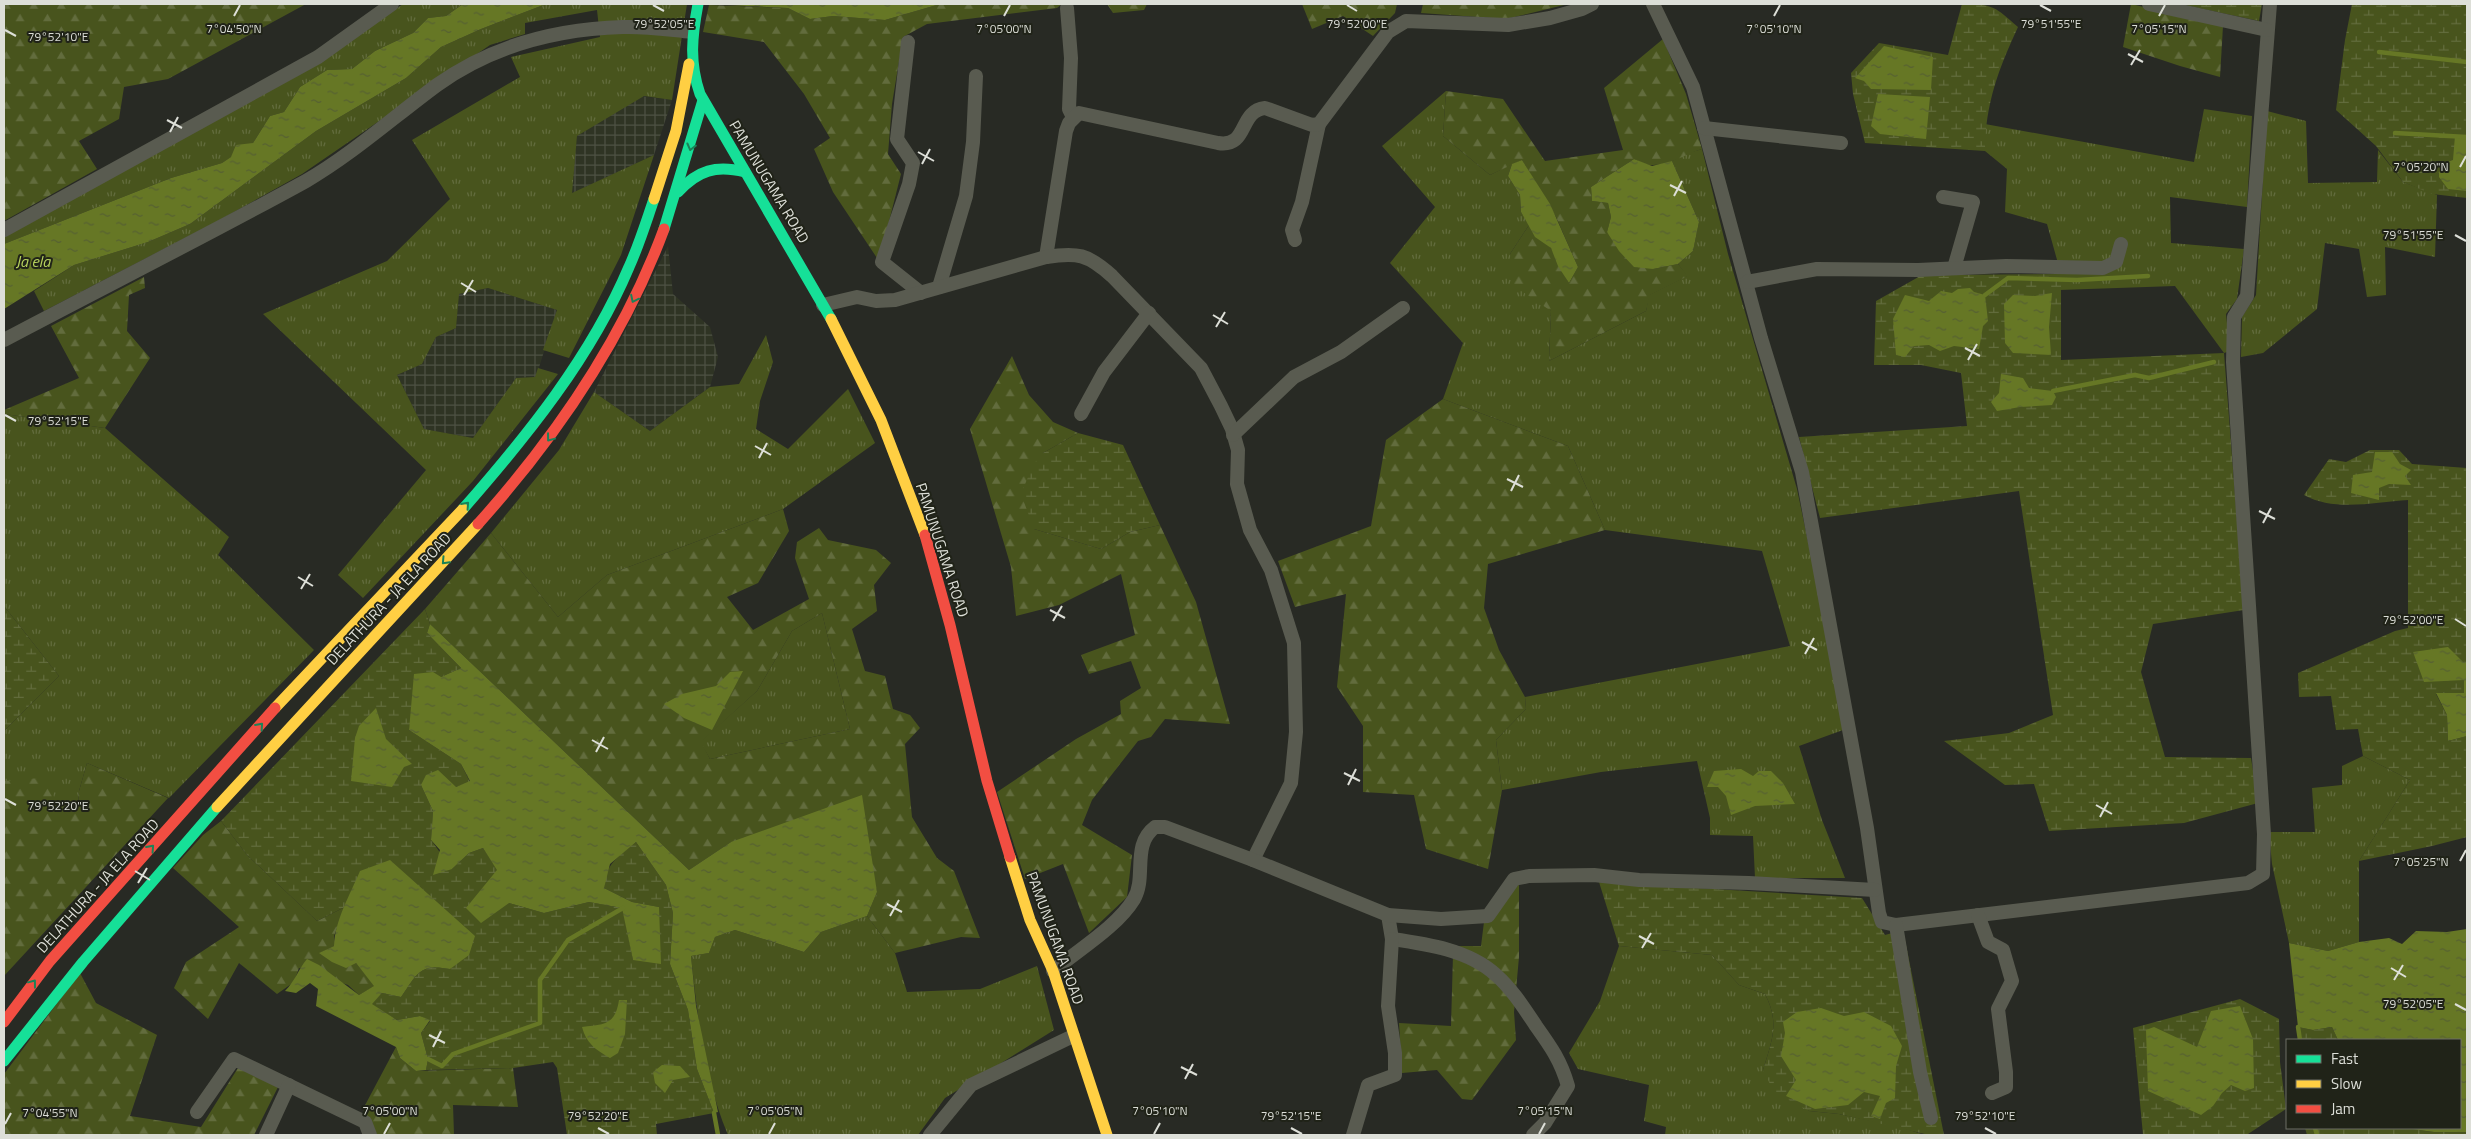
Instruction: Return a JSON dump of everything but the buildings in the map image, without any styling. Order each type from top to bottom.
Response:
[{"type":"main road","name":"PAMUNUGAMA ROAD","points":[[698,4],[692,32],[690,61],[703,100],[823,305],[882,420],[926,539],[950,625],[987,781],[1030,920],[1053,971],[1072,1036],[1107,1135]]},
{"type":"main road","name":"DELATHURA - JA ELA ROAD","points":[[4,1022],[50,961],[306,674],[507,459],[552,400],[594,336],[629,268],[663,175],[676,131],[690,61]]},
{"type":"main road","name":"DELATHURA - JA ELA ROAD","points":[[4,1061],[63,984],[212,812],[467,537],[526,470],[579,397],[618,331],[661,241],[678,192],[703,100]]},
{"type":"main road","points":[[678,192],[689,178],[705,170],[729,167],[745,172]]},
{"type":"street","points":[[4,230],[318,57],[392,4]]},
{"type":"street","points":[[1295,240],[1292,230],[1302,202],[1318,124],[1388,32],[1406,21],[1508,26],[1550,18],[1582,9],[1592,4]]},
{"type":"street","points":[[1653,4],[1693,87],[1747,282],[1760,338],[1802,472],[1867,828],[1875,890],[1882,922],[1896,925],[2248,883],[2262,874],[2264,834],[2233,362],[2234,317],[2247,296],[2270,4]]},
{"type":"street","points":[[2149,4],[2267,30]]},
{"type":"street","points":[[1067,8],[1071,58],[1069,109],[1073,117]]},
{"type":"street","points":[[4,340],[308,180],[395,118],[438,84],[487,54],[531,39],[574,31],[624,27],[692,32]]},
{"type":"street","points":[[908,42],[896,139],[913,163],[908,184],[882,262],[921,293]]},
{"type":"street","points":[[939,287],[966,196],[973,142],[976,76]]},
{"type":"street","points":[[1046,257],[1066,131],[1073,117],[1085,114],[1226,144],[1238,139],[1249,117],[1258,108],[1265,108],[1312,125],[1318,124]]},
{"type":"street","points":[[1704,128],[1841,143]]},
{"type":"street","points":[[1943,196],[1973,202],[1954,268]]},
{"type":"street","points":[[1747,282],[1817,269],[2006,266],[2103,268],[2116,262],[2121,244]]},
{"type":"street","points":[[823,305],[857,297],[876,301],[894,300],[1046,257],[1070,253],[1099,264],[1149,312],[1201,368],[1233,435],[1238,450],[1236,484],[1250,530],[1271,570],[1294,643],[1296,732],[1291,783],[1253,860]]},
{"type":"street","points":[[1233,435],[1294,377],[1341,352],[1403,308]]},
{"type":"street","points":[[1080,414],[1104,372],[1149,312]]},
{"type":"street","points":[[1053,971],[1117,920],[1135,898],[1142,846],[1146,834],[1155,827],[1165,827],[1253,860],[1388,915],[1441,919],[1482,918],[1488,916],[1514,879],[1529,876],[1594,875],[1639,880],[1749,883],[1875,890]]},
{"type":"street","points":[[1353,1135],[1368,1085],[1395,1075],[1395,1053],[1388,1006],[1392,939],[1388,915]]},
{"type":"street","points":[[1978,915],[1988,942],[2003,950],[2012,981],[1998,1009],[2006,1072],[2006,1087],[1992,1093]]},
{"type":"street","points":[[1896,925],[1920,1072],[1931,1118]]},
{"type":"street","points":[[1392,939],[1434,945],[1472,959],[1496,974],[1521,1004],[1562,1064],[1568,1086],[1545,1123],[1533,1135]]},
{"type":"street","points":[[930,1135],[971,1085],[1072,1036]]},
{"type":"street","points":[[197,1112],[234,1059],[365,1122],[370,1135]]},
{"type":"street","points":[[266,1135],[289,1086]]},
{"type":"shaded area","points":[[640,96],[672,100],[654,155],[571,194],[577,136]]},
{"type":"shaded area","points":[[668,246],[673,294],[710,327],[718,357],[710,387],[650,431],[594,392]]},
{"type":"shaded area","points":[[488,288],[557,310],[536,377],[516,378],[473,438],[424,429],[397,375],[422,364],[436,337],[456,328],[458,294]]},
{"type":"green space","points":[[4,4],[306,4],[168,79],[124,87],[119,119],[79,141],[97,169],[4,221]]},
{"type":"green space","points":[[403,4],[463,4],[446,16],[428,18],[413,33],[375,51],[352,69],[327,70],[300,87],[284,112],[270,116],[253,143],[222,163],[171,178],[4,244],[4,236],[350,41]]},
{"type":"green space","points":[[546,4],[687,4],[672,100],[644,96],[577,136],[572,193],[654,155],[621,255],[569,358],[543,350],[557,310],[488,288],[459,294],[456,328],[436,337],[422,364],[397,375],[424,429],[473,438],[516,378],[535,377],[538,368],[558,374],[473,481],[363,598],[338,575],[426,470],[263,314],[387,261],[450,199],[412,140],[520,77],[511,57],[600,37],[597,10],[525,23],[525,34],[490,45],[302,174],[216,222],[44,311],[34,291],[74,265],[148,242],[190,224],[316,131],[406,78],[441,47]]},
{"type":"green space","points":[[940,4],[1062,4],[1057,8],[927,24],[903,37],[892,104],[888,154],[901,174],[879,261],[833,192],[814,149],[830,138],[804,94],[764,42],[703,32],[709,5],[788,8],[810,19],[833,16],[885,20]]},
{"type":"green space","points":[[1107,4],[1147,4],[1144,10],[1113,13]]},
{"type":"green space","points":[[1302,4],[1397,4],[1395,13],[1373,36],[1343,16],[1312,29]]},
{"type":"green space","points":[[1423,4],[1564,5],[1506,19],[1421,13]]},
{"type":"green space","points":[[1962,4],[1993,8],[2018,27],[1999,72],[1990,102],[1985,151],[1865,143],[1853,94],[1851,73],[1879,43],[1948,55]]},
{"type":"green space","points":[[2131,4],[2223,26],[2220,77],[2123,47]]},
{"type":"green space","points":[[2180,4],[2262,4],[2259,21]]},
{"type":"green space","points":[[2352,4],[2467,4],[2467,198],[2432,194],[2403,182],[2376,146],[2336,110],[2345,40]]},
{"type":"green space","points":[[1663,39],[1686,94],[1702,149],[1659,165],[1648,165],[1634,159],[1591,187],[1592,201],[1608,203],[1611,217],[1607,232],[1653,269],[1678,264],[1688,276],[1650,295],[1646,311],[1549,361],[1551,311],[1514,286],[1510,254],[1529,225],[1536,235],[1552,249],[1569,283],[1578,267],[1556,217],[1522,160],[1490,175],[1443,136],[1446,91],[1503,99],[1545,161],[1623,150],[1604,88]]},
{"type":"green space","points":[[1446,91],[1443,136],[1490,175],[1512,164],[1508,176],[1520,195],[1521,212],[1529,225],[1510,254],[1551,311],[1549,361],[1646,311],[1649,295],[1687,276],[1678,264],[1693,251],[1699,222],[1672,161],[1685,154],[1702,149],[1728,254],[1797,489],[1820,599],[1843,730],[1799,746],[1822,820],[1845,878],[1755,878],[1753,836],[1710,835],[1710,818],[1697,761],[1601,772],[1502,790],[1496,740],[1526,709],[1525,697],[1790,646],[1762,551],[1605,530],[1568,446],[1443,399],[1463,343],[1390,263],[1435,207],[1382,146]]},
{"type":"green space","points":[[2204,109],[2252,116],[2247,207],[2170,197],[2171,243],[2244,249],[2237,299],[2226,314],[2230,351],[2224,353],[2175,286],[2059,290],[2061,274],[2047,224],[2005,212],[2007,169],[1985,151],[1985,124],[2194,162]]},
{"type":"green space","points":[[2267,111],[2306,121],[2308,183],[2377,182],[2378,150],[2403,182],[2437,195],[2435,257],[2385,247],[2386,295],[2367,297],[2359,249],[2325,243],[2317,309],[2263,353],[2241,357],[2242,317],[2256,295]]},
{"type":"green space","points":[[2061,274],[2061,360],[2224,353],[2244,610],[2153,624],[2141,672],[2165,757],[2251,758],[2258,803],[2184,823],[2049,831],[2034,784],[2005,785],[1944,741],[2009,733],[2053,715],[2019,491],[1820,518],[1799,437],[1967,426],[1961,373],[1921,365],[1874,365],[1876,301],[1922,275]]},
{"type":"green space","points":[[144,277],[145,288],[129,295],[127,331],[150,358],[105,428],[4,414],[4,410],[79,378],[51,326]]},
{"type":"green space","points":[[766,335],[773,362],[760,401],[756,429],[788,449],[848,389],[875,443],[783,509],[607,575],[558,617],[491,533],[559,450],[594,392],[650,431],[710,387],[739,384]]},
{"type":"green space","points":[[1012,356],[1029,395],[1053,422],[1078,433],[1043,453],[1034,529],[1101,549],[1130,532],[1160,525],[1196,602],[1230,724],[1165,719],[1151,737],[1138,741],[1092,800],[1082,825],[1132,855],[1127,897],[1089,933],[1063,864],[1025,879],[997,792],[1076,739],[1121,714],[1120,701],[1141,688],[1131,661],[1089,674],[1081,655],[1135,635],[1121,574],[1059,605],[1016,616],[1011,567],[970,429]]},
{"type":"green space","points":[[1443,399],[1568,446],[1605,530],[1488,564],[1484,608],[1499,650],[1525,697],[1526,709],[1496,740],[1502,790],[1488,869],[1426,849],[1414,795],[1363,792],[1363,726],[1337,687],[1346,594],[1295,607],[1278,561],[1371,526],[1386,440]]},
{"type":"green space","points":[[4,414],[105,428],[229,537],[218,555],[314,650],[169,798],[87,763],[79,791],[78,808],[70,819],[54,801],[4,781],[4,731],[59,676],[4,606]]},
{"type":"green space","points":[[1078,433],[1123,445],[1160,525],[1130,532],[1101,549],[1034,529],[1021,494],[1033,465],[1043,453]]},
{"type":"green space","points":[[2370,450],[2399,450],[2412,464],[2467,468],[2467,662],[2463,662],[2465,693],[2436,694],[2447,715],[2448,741],[2467,736],[2467,837],[2359,861],[2410,780],[2363,756],[2358,729],[2336,730],[2331,696],[2299,697],[2298,673],[2395,631],[2408,628],[2408,500],[2341,505],[2316,500],[2304,495],[2329,459],[2346,462]]},
{"type":"green space","points":[[783,509],[789,531],[758,583],[727,597],[753,630],[809,599],[795,558],[797,542],[819,528],[828,540],[876,550],[891,563],[874,585],[877,611],[852,629],[865,671],[885,676],[893,709],[910,715],[920,728],[905,744],[912,817],[937,858],[954,871],[980,938],[961,937],[895,953],[867,916],[877,892],[872,870],[731,842],[689,870],[430,624],[425,609],[491,533],[558,617],[607,575]],"holes":[[[822,613],[850,729],[710,759],[701,742],[757,691],[792,631]]]},
{"type":"green space","points":[[4,606],[59,676],[4,731]]},
{"type":"green space","points":[[425,609],[430,624],[427,633],[461,668],[441,677],[413,704],[409,730],[461,764],[470,782],[456,787],[421,785],[433,811],[431,840],[452,869],[469,853],[483,848],[498,870],[509,903],[544,913],[589,902],[623,908],[633,960],[659,907],[632,902],[604,888],[607,873],[614,861],[636,842],[666,885],[673,913],[670,964],[688,1010],[697,1069],[714,1113],[656,1124],[657,1135],[567,1135],[557,1068],[553,1062],[513,1068],[426,1070],[428,1059],[421,1033],[430,1021],[420,1016],[397,1020],[371,1004],[382,993],[401,997],[415,976],[425,969],[450,969],[361,871],[345,907],[317,921],[247,855],[221,821]]},
{"type":"green space","points":[[822,613],[850,729],[710,759],[700,742],[757,691],[792,631]]},
{"type":"green space","points":[[2363,756],[2410,780],[2359,861],[2359,942],[2328,951],[2289,943],[2272,864],[2269,832],[2315,832],[2312,788],[2342,785],[2342,766]]},
{"type":"green space","points":[[87,763],[168,798],[4,976],[4,781],[52,777],[54,801],[70,818],[78,808],[79,791]]},
{"type":"green space","points":[[221,821],[247,855],[317,921],[345,907],[334,936],[334,946],[320,953],[356,963],[375,986],[359,995],[348,985],[299,968],[294,982],[277,994],[239,963],[208,1019],[174,988],[186,962],[239,927],[173,868],[203,835]]},
{"type":"green space","points":[[1599,882],[1862,898],[1885,935],[1903,930],[1944,1135],[1929,1135],[1839,1114],[1809,1111],[1774,1092],[1763,1070],[1773,1032],[1770,1004],[1765,994],[1739,985],[1712,955],[1619,946]]},
{"type":"green space","points":[[1519,884],[1519,957],[1514,1012],[1516,1040],[1472,1100],[1462,1099],[1437,1070],[1402,1073],[1399,1023],[1451,1026],[1453,955],[1451,946],[1481,946],[1484,922]]},
{"type":"green space","points":[[867,916],[895,953],[907,992],[980,989],[1037,966],[1054,1030],[945,1098],[918,1135],[728,1135],[713,1092],[703,1047],[691,956],[709,953],[715,937],[735,930],[804,952],[821,932]]},
{"type":"green space","points":[[1619,946],[1712,955],[1739,985],[1765,994],[1770,1004],[1773,1032],[1763,1070],[1809,1111],[1839,1114],[1900,1127],[1925,1135],[1665,1135],[1666,1127],[1644,1121],[1649,1085],[1578,1069],[1569,1053],[1600,1001]]},
{"type":"green space","points":[[80,973],[96,1003],[157,1035],[130,1116],[201,1127],[238,1068],[278,1087],[254,1135],[4,1135],[4,1074]]},
{"type":"green space","points":[[2240,999],[2279,1019],[2280,1062],[2286,1109],[2248,1134],[2143,1135],[2133,1028]]},
{"type":"green space","points":[[2298,1027],[2313,1030],[2332,1027],[2338,1039],[2299,1039]]},
{"type":"green space","points":[[396,1047],[400,1058],[416,1071],[513,1068],[518,1107],[453,1105],[454,1135],[377,1135],[363,1109]]},
{"type":"green space","points":[[2305,1129],[2412,1129],[2434,1132],[2467,1132],[2467,1135],[2307,1135]]},
{"type":"water","name":"Ja ela","points":[[463,4],[546,4],[441,47],[406,78],[316,131],[190,224],[148,242],[74,265],[4,309],[4,244],[171,178],[222,163],[231,157],[236,145],[253,143],[270,116],[284,112],[300,87],[327,70],[352,69],[375,51],[413,33],[428,18],[446,16]]},
{"type":"water","points":[[703,4],[940,4],[885,20],[833,16],[810,19],[788,8]]},
{"type":"water","points":[[1884,46],[1933,57],[1931,90],[1871,89],[1864,81],[1855,78]]},
{"type":"water","points":[[1878,94],[1930,97],[1926,139],[1880,134],[1871,126]]},
{"type":"water","points":[[2455,136],[2467,137],[2467,191],[2448,189],[2439,177],[2439,165],[2453,160]]},
{"type":"water","points":[[1634,159],[1652,166],[1672,161],[1699,222],[1693,251],[1678,264],[1653,269],[1634,267],[1619,251],[1607,232],[1611,217],[1608,203],[1592,201],[1591,187]]},
{"type":"water","points":[[1522,160],[1550,204],[1578,267],[1569,283],[1558,266],[1551,248],[1535,237],[1521,212],[1520,195],[1508,176],[1512,164]]},
{"type":"water","points":[[1970,288],[1974,292],[1985,295],[1988,321],[1983,326],[1979,349],[1954,346],[1940,351],[1929,345],[1914,346],[1905,357],[1896,355],[1893,319],[1905,295],[1929,301],[1941,291],[1952,293],[1958,289]]},
{"type":"water","points":[[2052,293],[2049,327],[2051,355],[2013,353],[2005,343],[2004,304],[2013,295],[2035,296]]},
{"type":"water","points":[[2001,374],[2023,378],[2029,388],[2053,391],[2056,397],[2052,405],[1997,411],[1991,402],[1999,393]]},
{"type":"water","points":[[2375,452],[2392,452],[2400,464],[2411,470],[2405,476],[2411,485],[2389,484],[2379,488],[2379,500],[2351,493],[2353,475],[2372,472]]},
{"type":"water","points":[[430,624],[689,870],[731,842],[862,795],[877,892],[867,916],[821,932],[804,952],[735,930],[715,937],[709,953],[691,956],[696,1006],[718,1112],[714,1113],[697,1069],[688,1010],[670,964],[673,913],[666,885],[636,842],[610,864],[604,888],[632,902],[659,907],[661,964],[633,960],[622,908],[589,902],[544,913],[509,903],[481,923],[466,908],[497,870],[483,848],[469,853],[452,869],[433,875],[440,850],[431,840],[433,811],[421,785],[426,775],[438,770],[456,787],[470,781],[461,764],[409,730],[414,674],[433,672],[441,677],[461,668],[427,633]]},
{"type":"water","points":[[2448,647],[2463,662],[2467,662],[2467,736],[2448,741],[2447,715],[2436,693],[2464,693],[2464,680],[2424,682],[2413,652]]},
{"type":"water","points":[[743,671],[712,730],[684,718],[664,704],[682,694],[716,686],[730,672]]},
{"type":"water","points":[[376,708],[386,739],[412,764],[404,767],[392,787],[351,781],[355,738],[359,726]]},
{"type":"water","points":[[1741,769],[1753,776],[1759,771],[1771,771],[1783,783],[1795,804],[1755,806],[1731,815],[1726,796],[1718,787],[1707,787],[1714,771]]},
{"type":"water","points":[[390,860],[475,936],[469,955],[450,969],[425,969],[415,976],[401,997],[382,993],[372,1004],[397,1020],[420,1016],[430,1020],[421,1033],[428,1059],[426,1070],[416,1071],[400,1058],[396,1047],[316,1006],[318,989],[310,983],[296,993],[285,991],[307,959],[319,965],[359,995],[374,986],[356,963],[346,968],[332,962],[319,953],[334,946],[340,917],[360,871]]},
{"type":"water","points":[[2467,929],[2467,1132],[2434,1132],[2412,1129],[2461,1129],[2461,1039],[2338,1039],[2332,1027],[2313,1030],[2298,1027],[2289,943],[2328,951],[2359,942],[2389,938],[2402,944],[2416,931],[2447,932]]},
{"type":"water","points":[[619,1000],[627,1000],[625,1034],[618,1053],[610,1058],[592,1046],[582,1027],[607,1022],[615,1015]]},
{"type":"water","points":[[2240,1006],[2253,1039],[2254,1088],[2245,1091],[2231,1085],[2222,1093],[2213,1106],[2201,1115],[2148,1091],[2146,1030],[2154,1027],[2197,1047],[2211,1011]]},
{"type":"water","points":[[1821,1008],[1844,1016],[1864,1012],[1891,1026],[1902,1046],[1896,1066],[1895,1098],[1886,1103],[1880,1119],[1871,1116],[1880,1096],[1864,1092],[1848,1105],[1815,1109],[1786,1096],[1796,1080],[1781,1056],[1785,1033],[1783,1022],[1797,1012]]},
{"type":"water","points":[[662,1065],[680,1066],[690,1077],[673,1080],[665,1093],[655,1083],[653,1072]]},
{"type":"waterway","points":[[2379,52],[2467,62]]},
{"type":"waterway","points":[[2395,133],[2467,137]]},
{"type":"waterway","points":[[1985,295],[2008,278],[2077,280],[2148,276]]},
{"type":"waterway","points":[[2053,391],[2135,375],[2149,378],[2214,362]]},
{"type":"waterway","points":[[428,1059],[442,1066],[453,1054],[540,1023],[540,980],[568,940],[623,908]]},
{"type":"waterway","points":[[2298,1027],[2300,1039]]},
{"type":"waterway","points":[[714,1113],[718,1135]]},
{"type":"waterway","points":[[2315,1129],[2317,1135]]},
{"type":"traffic: fast","points":[[698,4],[694,27],[693,60],[700,94],[831,319]]},
{"type":"traffic: fast","points":[[664,229],[703,100]]},
{"type":"traffic: fast","points":[[678,192],[700,174],[708,171],[725,169],[745,172]]},
{"type":"traffic: fast","points":[[463,509],[534,424],[577,364],[614,300],[633,259],[654,199]]},
{"type":"traffic: fast","points":[[4,1061],[83,962],[217,807]]},
{"type":"traffic: slow","points":[[654,199],[676,131],[689,64]]},
{"type":"traffic: slow","points":[[831,319],[881,420],[925,535]]},
{"type":"traffic: slow","points":[[275,708],[463,509]]},
{"type":"traffic: slow","points":[[217,807],[478,524]]},
{"type":"traffic: slow","points":[[1010,857],[1030,920],[1053,971],[1107,1135]]},
{"type":"traffic: jam","points":[[478,524],[534,457],[585,386],[629,310],[664,229]]},
{"type":"traffic: jam","points":[[925,535],[950,625],[987,781],[1010,857]]},
{"type":"traffic: jam","points":[[4,1022],[50,961],[275,708]]}]
